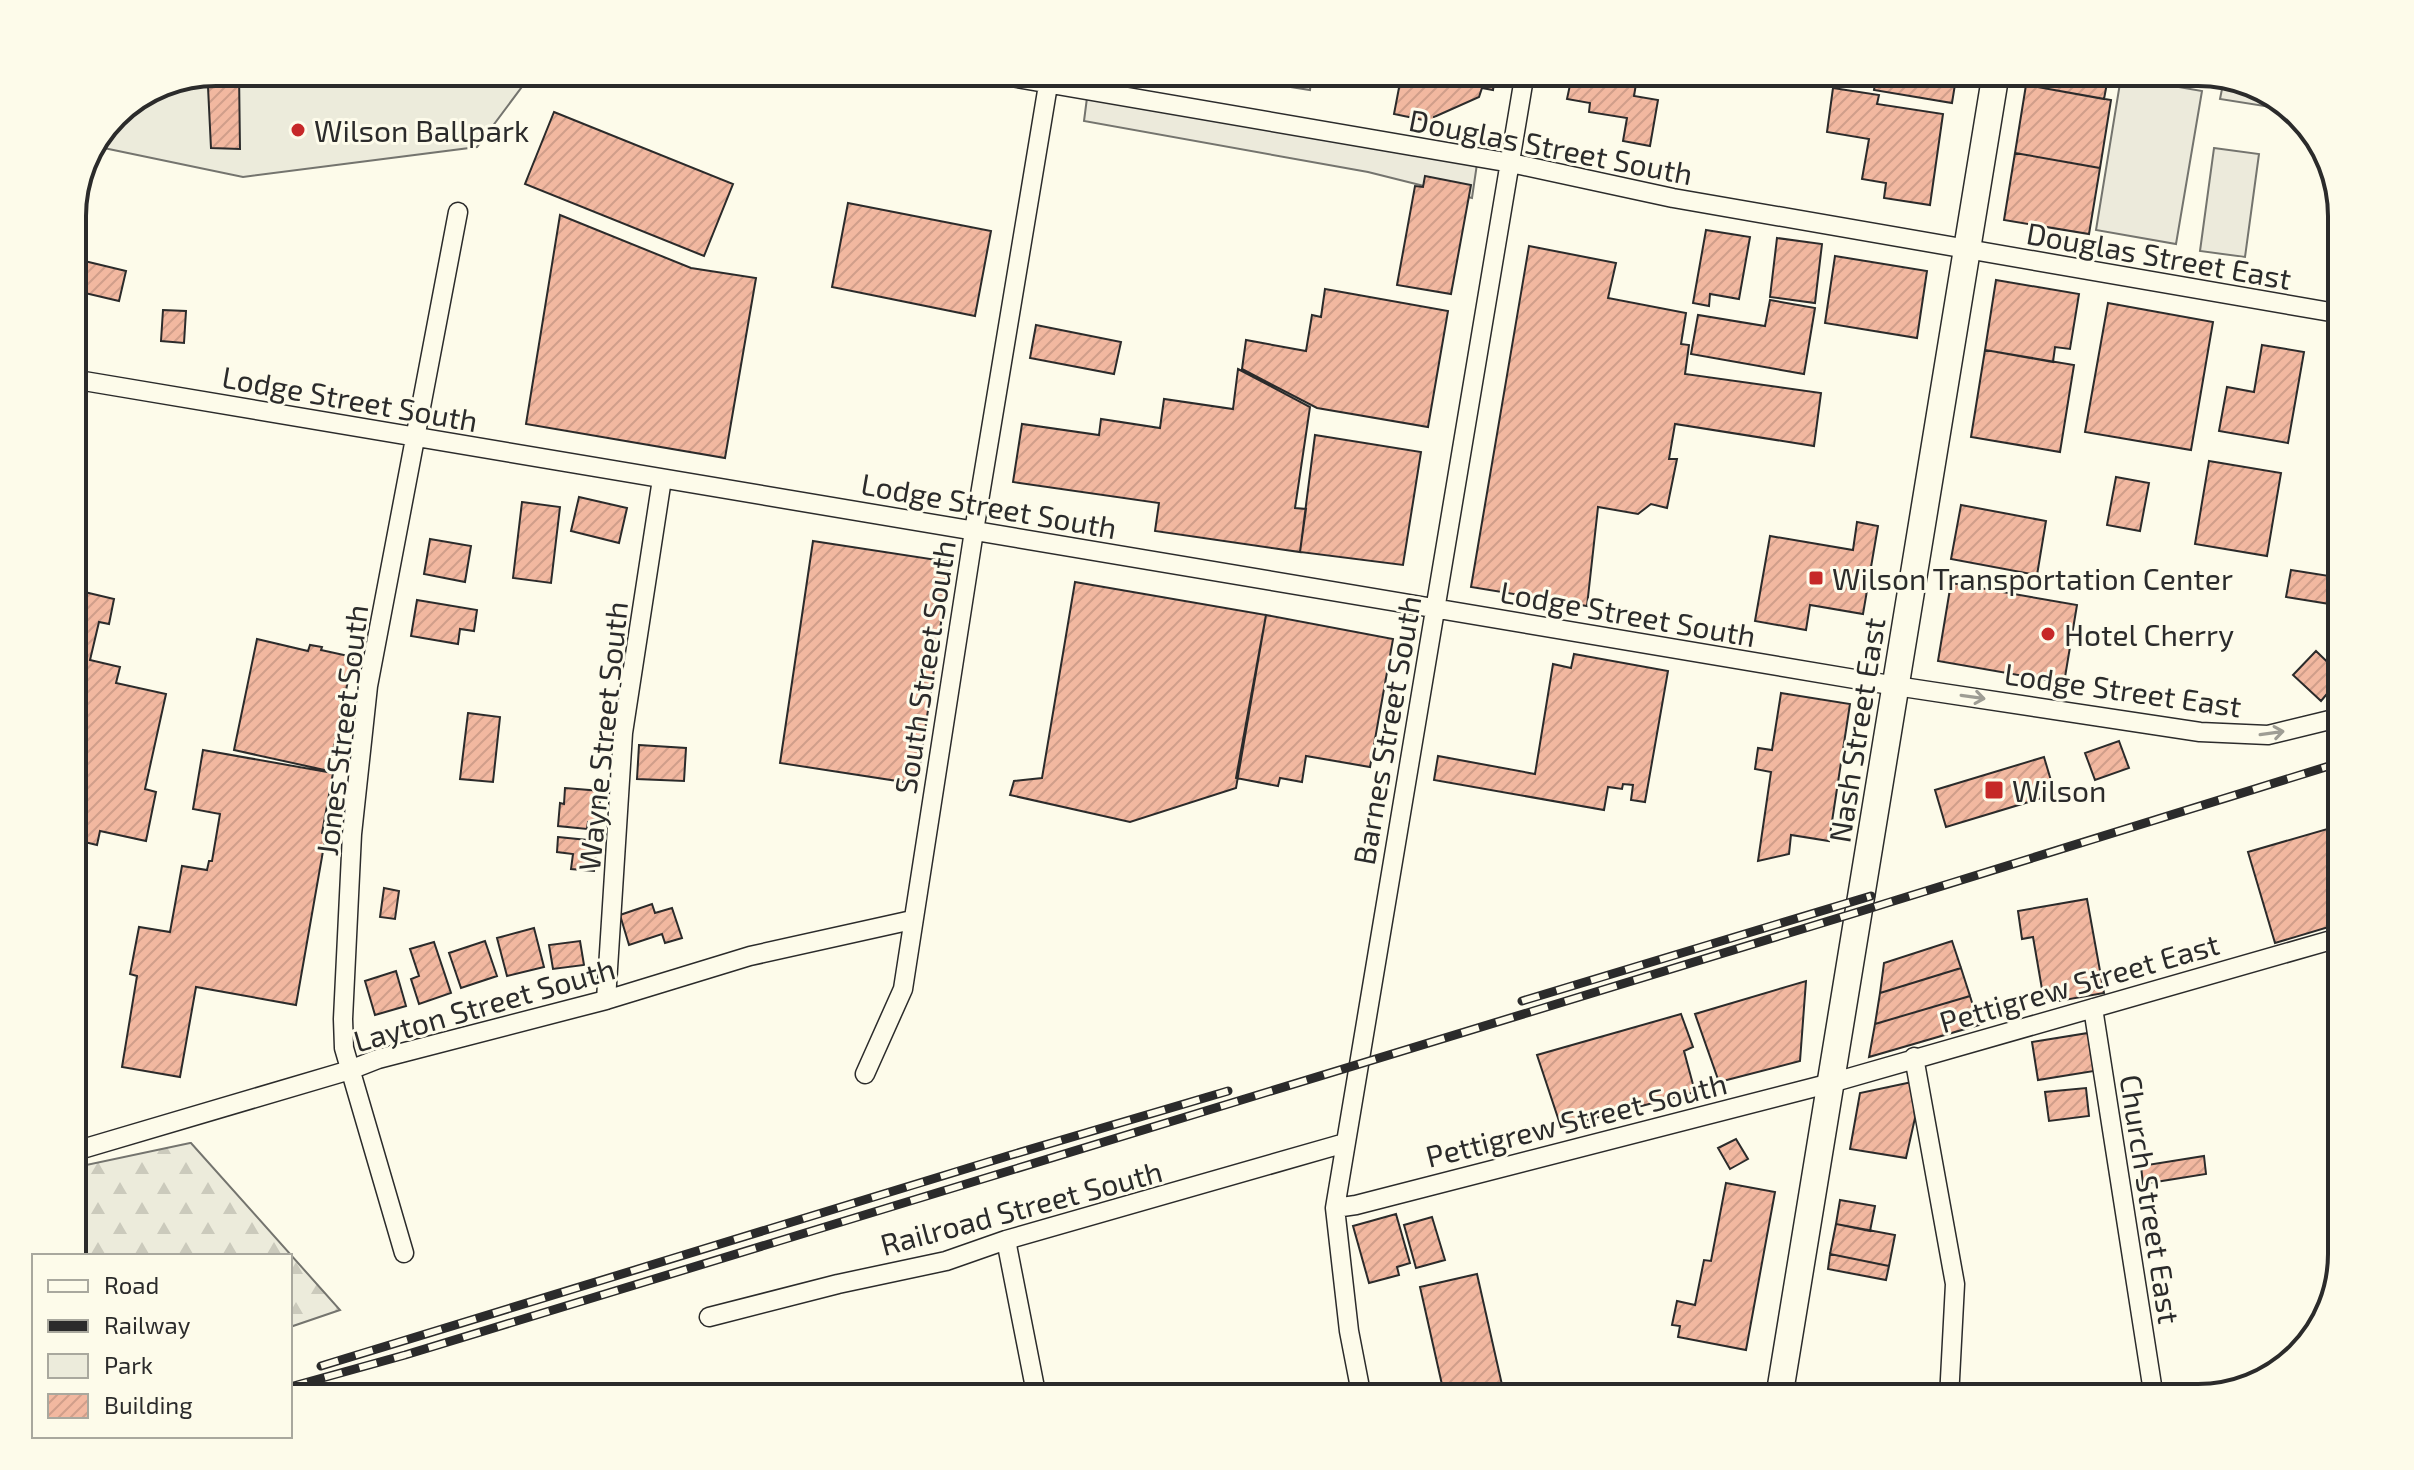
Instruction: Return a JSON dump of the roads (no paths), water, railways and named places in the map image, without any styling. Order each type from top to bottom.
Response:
[{"type":"main road","name":"Nash Street East","points":[[1781,1384],[1994,86]]},
{"type":"street","name":"South Street South","points":[[865,1074],[903,989],[1048,86]]},
{"type":"street","name":"Douglas Street South","points":[[1092,86],[1511,163],[1673,198],[1967,249]]},
{"type":"street","name":"Barnes Street South","points":[[1359,1384],[1349,1331],[1335,1208],[1523,86]]},
{"type":"street","name":"Jones Street South","points":[[404,1253],[344,1048],[352,834],[368,686],[458,212]]},
{"type":"street","name":"Douglas Street East","points":[[1967,249],[2328,312]]},
{"type":"street","name":"Lodge Street South","points":[[86,381],[1896,686]]},
{"type":"street","name":"Wayne Street South","points":[[606,1000],[623,733],[662,479]]},
{"type":"street","name":"Lodge Street East","points":[[1896,686],[2200,732],[2268,735],[2328,720]]},
{"type":"street","name":"Layton Street South","points":[[86,1148],[378,1059],[606,1000],[750,956],[912,920]]},
{"type":"street","name":"Pettigrew Street East","points":[[1831,1083],[2328,941]]},
{"type":"street","name":"Church Street East","points":[[2093,1008],[2152,1384]]},
{"type":"street","points":[[1914,1057],[1955,1284],[1950,1384]]},
{"type":"street","name":"Pettigrew Street South","points":[[1335,1208],[1831,1083]]},
{"type":"street","name":"Railroad Street South","points":[[709,1317],[838,1284],[946,1261],[1006,1240],[1345,1143]]},
{"type":"street","points":[[1006,1240],[1034,1384]]},
{"type":"railway","points":[[301,1384],[405,1355],[2328,766]]},
{"type":"railway","points":[[1522,1001],[1871,896]]},
{"type":"railway","points":[[321,1366],[1228,1091]]},
{"type":"place","name":"Wilson Ballpark","points":[[298,130]]},
{"type":"place","name":"Wilson Transportation Center","points":[[1816,578]]},
{"type":"place","name":"Hotel Cherry","points":[[2048,634]]},
{"type":"place","name":"Wilson","points":[[1994,790]]}]
